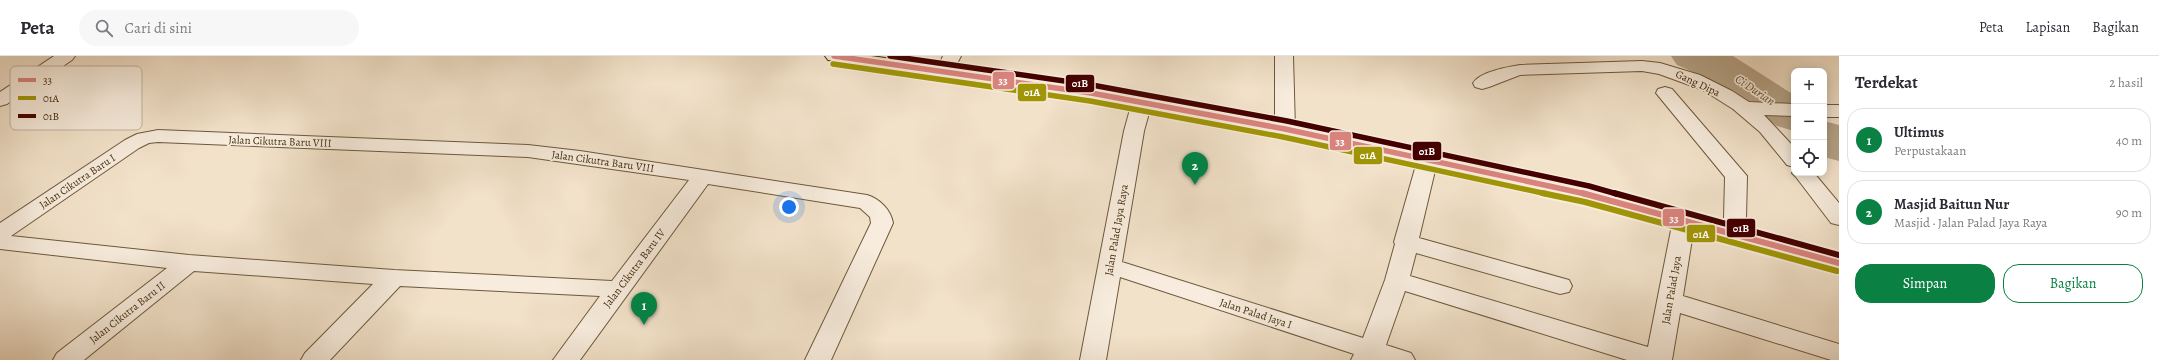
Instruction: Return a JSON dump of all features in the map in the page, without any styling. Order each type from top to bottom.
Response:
[{"type":"main road","points":[[834,56],[949,64],[1428,158],[1587,194],[1731,232],[1839,263]]},
{"type":"street","points":[[51,66],[66,56]]},
{"type":"street","points":[[1284,56],[1285,129]]},
{"type":"street","name":"Gang Dipa","points":[[1482,83],[1508,72],[1520,70],[1642,66],[1680,72],[1751,108],[1791,158]]},
{"type":"street","points":[[0,100],[10,93]]},
{"type":"street","points":[[1665,93],[1736,176],[1735,218],[1731,232]]},
{"type":"street","name":"Jalan Palad Jaya Raya","points":[[1093,360],[1134,131],[1142,102]]},
{"type":"street","points":[[1751,108],[1791,110]]},
{"type":"street","points":[[1827,111],[1839,112]]},
{"type":"street","name":"Jalan Cikutra Baru VIII","points":[[158,136],[528,151],[580,157],[867,202],[881,215],[882,223],[818,360]]},
{"type":"street","name":"Jalan Cikutra Baru I","points":[[0,233],[132,144],[144,138],[158,136]]},
{"type":"street","points":[[1368,355],[1397,280],[1405,242],[1428,158]]},
{"type":"street","name":"Jalan Cikutra Baru IV","points":[[566,360],[703,176]]},
{"type":"street","points":[[1805,176],[1839,218]]},
{"type":"street","name":"Jalan Palad Jaya","points":[[1659,360],[1684,220]]},
{"type":"street","points":[[0,242],[188,263],[394,278],[618,289]]},
{"type":"street","points":[[1405,242],[1560,286]]},
{"type":"street","name":"Jalan Cikutra Baru II","points":[[66,360],[188,263]]},
{"type":"street","name":"Jalan Palad Jaya I","points":[[1110,266],[1368,355],[1402,360]]},
{"type":"street","points":[[314,360],[394,278]]},
{"type":"street","points":[[1397,280],[1659,360]]},
{"type":"street","points":[[1669,301],[1839,353]]},
{"type":"waterway","name":"Ci Durian","points":[[1693,56],[1716,65],[1791,114]]},
{"type":"waterway","name":"Ci Durian","points":[[1827,138],[1839,146]]},
{"type":"transit line","name":"33","points":[[834,56],[1091,93],[1285,129],[1587,194],[1839,263]]},
{"type":"transit line","name":"01B","points":[[890,56],[1092,85],[1287,121],[1589,186],[1839,255]]},
{"type":"transit line","name":"01A","points":[[833,64],[1090,101],[1283,137],[1585,202],[1837,271]]},
{"type":"place","name":"Masjid Baitun Nur","points":[[1195,185]]},
{"type":"place","name":"Ultimus","points":[[644,325]]}]
